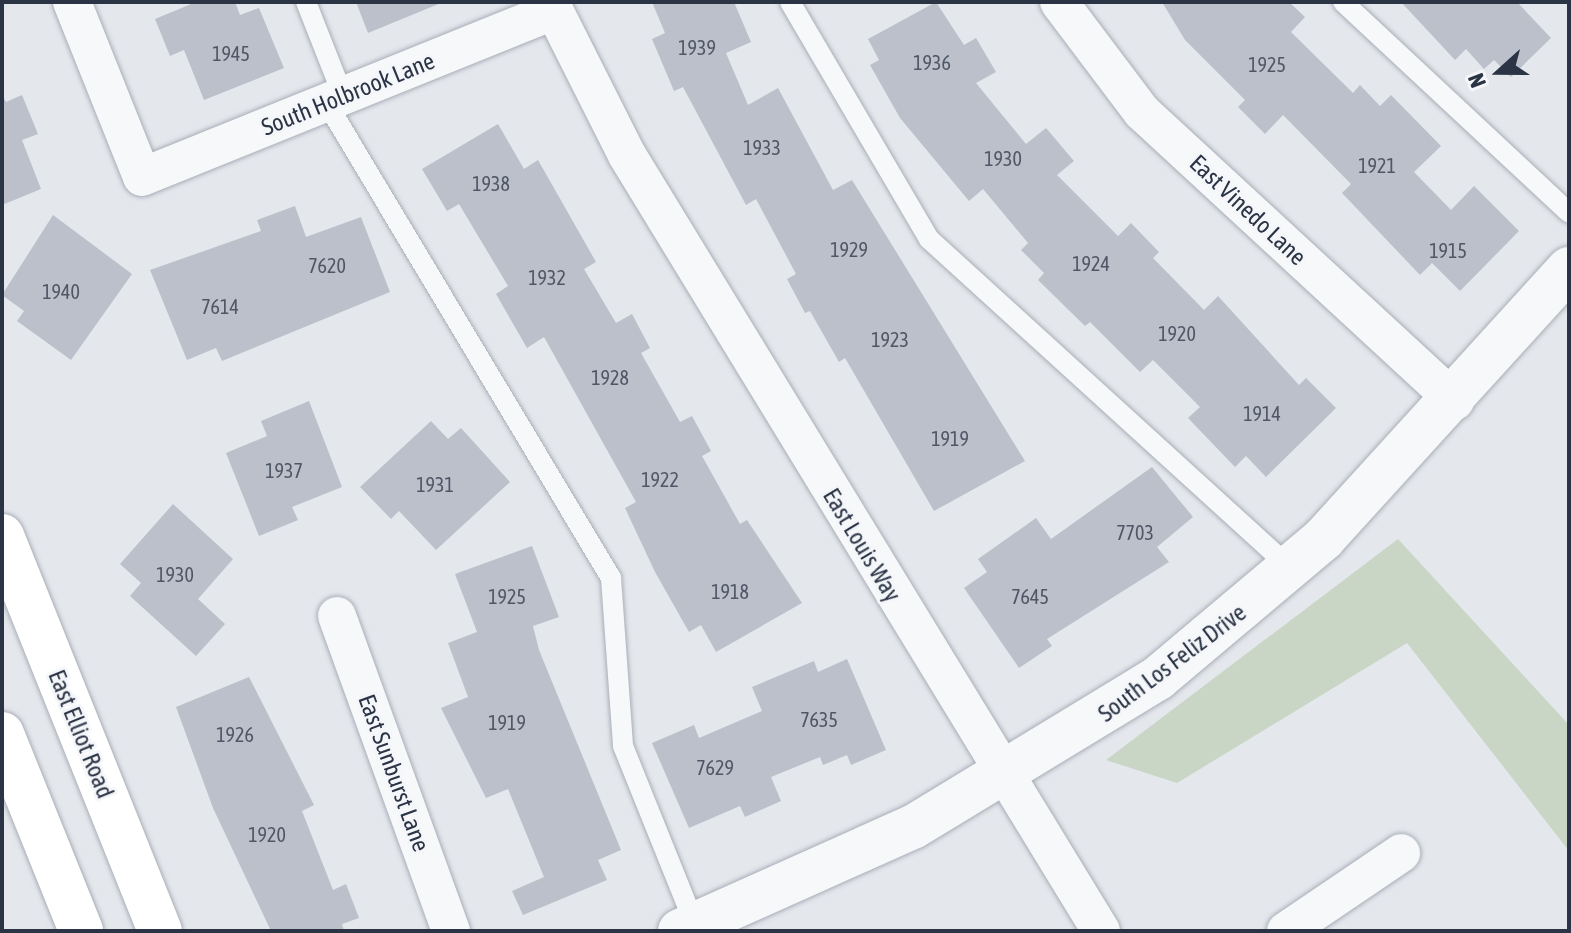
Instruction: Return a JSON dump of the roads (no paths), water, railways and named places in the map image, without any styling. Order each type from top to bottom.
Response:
[{"type":"main road","name":"East Elliot Road","points":[[2,536],[160,931]]},
{"type":"main road","points":[[2,734],[81,931]]},
{"type":"street","name":"South Holbrook Lane","points":[[72,2],[142,177],[552,6]]},
{"type":"street","name":"East Vinedo Lane","points":[[1059,2],[1142,112],[1455,401]]},
{"type":"street","name":"East Louis Way","points":[[552,6],[627,155],[1002,777],[1101,931]]},
{"type":"street","name":"South Los Feliz Drive","points":[[688,928],[913,827],[1002,777],[1158,678],[1291,568],[1455,401],[1569,269]]},
{"type":"street","name":"East Sunburst Lane","points":[[337,616],[451,931]]},
{"type":"street","points":[[1286,931],[1401,853]]},
{"type":"lane","points":[[306,2],[335,99],[611,578],[623,746],[688,928]]},
{"type":"lane","points":[[790,2],[929,239],[1291,568]]},
{"type":"lane","points":[[1343,2],[1569,213]]}]
